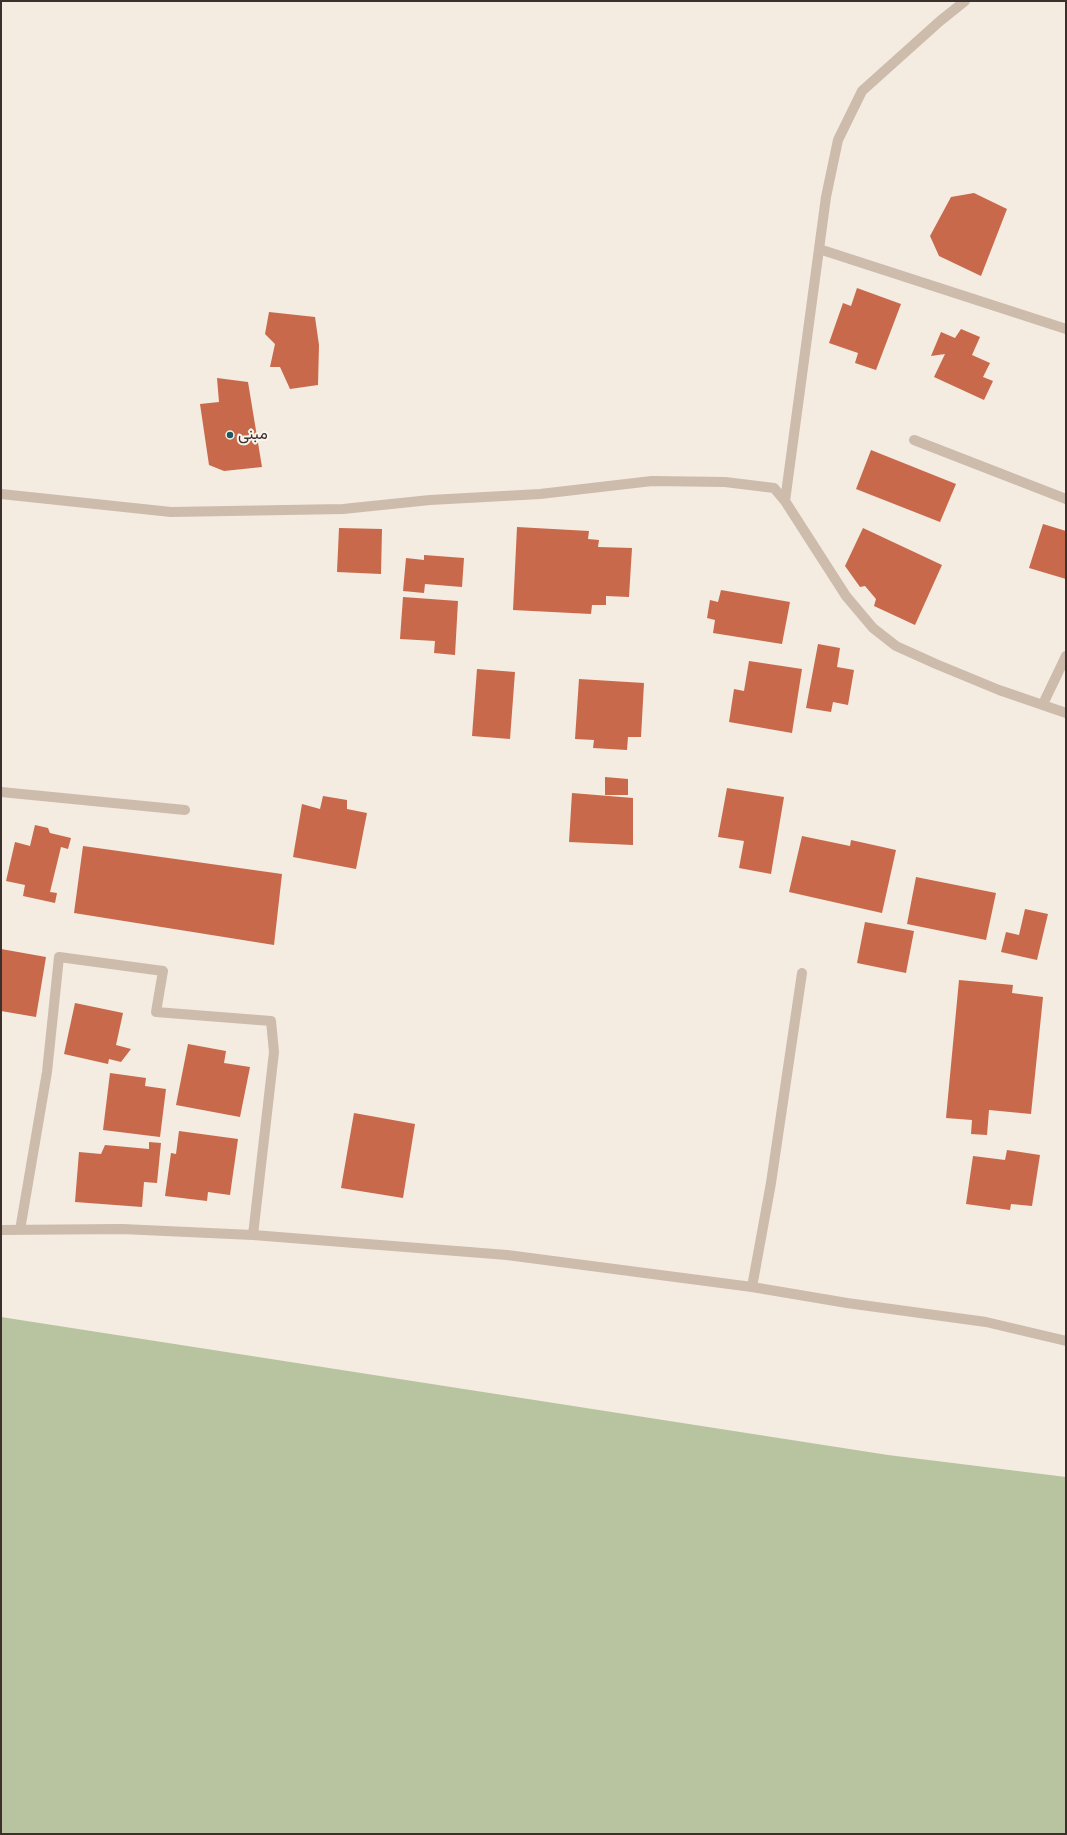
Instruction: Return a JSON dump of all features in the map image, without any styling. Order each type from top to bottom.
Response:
[{"type":"street","points":[[785,501],[827,190],[836,146],[845,124],[862,91],[940,21],[965,1]]},
{"type":"street","points":[[819,249],[1066,329]]},
{"type":"street","points":[[914,440],[1066,499]]},
{"type":"street","points":[[1,494],[179,512],[343,509],[430,500],[540,494],[652,481],[725,482],[774,488],[785,501],[846,596],[873,628],[896,646],[999,690],[1066,713]]},
{"type":"street","points":[[1043,704],[1066,656]]},
{"type":"street","points":[[1,792],[185,810]]},
{"type":"street","points":[[20,1230],[47,1072],[59,957],[163,971],[156,1012],[271,1021],[274,1052],[253,1236]]},
{"type":"street","points":[[752,1287],[771,1183],[802,973]]},
{"type":"street","points":[[1,1230],[122,1229],[253,1236],[507,1256],[752,1287],[846,1303],[986,1322],[1066,1341]]},
{"type":"green space","points":[[1,1317],[888,1455],[1066,1477],[1066,1834],[1,1834]]},
{"type":"building","points":[[974,193],[1007,209],[981,276],[939,256],[930,236],[951,197]]},
{"type":"building","points":[[857,288],[901,304],[876,370],[855,363],[858,353],[829,343],[843,303],[851,306]]},
{"type":"building","points":[[269,312],[315,317],[319,345],[318,385],[290,389],[280,367],[270,367],[275,344],[265,334]]},
{"type":"building","points":[[961,329],[980,337],[972,355],[990,363],[983,377],[993,381],[984,400],[934,377],[945,354],[931,356],[941,332],[955,338]]},
{"type":"building","name":"مبنى","points":[[217,378],[248,382],[262,467],[224,471],[209,465],[200,404],[219,402]]},
{"type":"building","points":[[871,450],[956,484],[940,522],[856,489]]},
{"type":"building","points":[[1043,524],[1066,531],[1066,579],[1029,568]]},
{"type":"building","points":[[517,527],[589,531],[588,539],[599,540],[598,547],[632,548],[629,597],[606,596],[606,605],[592,605],[591,614],[513,610]]},
{"type":"building","points":[[339,528],[382,529],[381,574],[337,572]]},
{"type":"building","points":[[863,528],[942,565],[915,625],[874,606],[876,599],[865,586],[860,587],[845,566]]},
{"type":"building","points":[[424,555],[464,558],[462,587],[425,584],[424,593],[403,591],[406,558],[424,560]]},
{"type":"building","points":[[721,590],[790,602],[782,644],[713,633],[715,620],[707,618],[710,600],[718,602]]},
{"type":"building","points":[[403,597],[458,601],[455,655],[434,653],[435,641],[400,639]]},
{"type":"building","points":[[818,644],[840,648],[837,667],[854,670],[848,705],[833,702],[831,712],[806,708]]},
{"type":"building","points":[[749,661],[802,669],[792,733],[729,722],[734,689],[744,691]]},
{"type":"building","points":[[477,669],[515,672],[510,739],[472,736]]},
{"type":"building","points":[[579,679],[644,683],[641,737],[628,737],[627,750],[593,748],[594,740],[575,739]]},
{"type":"building","points":[[605,777],[628,779],[628,795],[605,795]]},
{"type":"building","points":[[727,788],[784,797],[771,874],[739,868],[744,841],[718,837]]},
{"type":"building","points":[[572,793],[633,798],[633,845],[569,842]]},
{"type":"building","points":[[323,796],[347,800],[347,809],[367,813],[356,869],[293,857],[302,804],[320,809]]},
{"type":"building","points":[[35,825],[48,828],[50,833],[71,838],[68,849],[61,847],[50,892],[57,893],[55,903],[23,896],[25,885],[6,881],[15,842],[30,846]]},
{"type":"building","points":[[802,836],[850,846],[851,840],[896,850],[882,913],[789,892]]},
{"type":"building","points":[[83,846],[282,874],[274,945],[74,913]]},
{"type":"building","points":[[916,877],[996,893],[986,940],[907,924]]},
{"type":"building","points":[[1025,909],[1048,914],[1037,960],[1001,952],[1006,932],[1019,935]]},
{"type":"building","points":[[865,922],[914,931],[906,973],[857,963]]},
{"type":"building","points":[[1,949],[46,957],[36,1017],[1,1011]]},
{"type":"building","points":[[959,980],[1013,985],[1012,993],[1043,997],[1031,1114],[989,1110],[987,1135],[971,1134],[972,1120],[946,1118]]},
{"type":"building","points":[[75,1003],[123,1013],[116,1045],[131,1049],[121,1062],[109,1059],[108,1064],[64,1054]]},
{"type":"building","points":[[188,1044],[226,1051],[224,1063],[250,1067],[240,1117],[176,1105]]},
{"type":"building","points":[[110,1073],[146,1078],[145,1086],[166,1089],[160,1137],[103,1130]]},
{"type":"building","points":[[354,1113],[415,1124],[403,1198],[341,1188]]},
{"type":"building","points":[[179,1131],[238,1139],[230,1195],[208,1192],[207,1201],[165,1196],[171,1153],[176,1154]]},
{"type":"building","points":[[149,1142],[161,1143],[157,1183],[144,1182],[142,1207],[75,1202],[79,1152],[101,1154],[105,1145],[149,1149]]},
{"type":"building","points":[[1007,1150],[1040,1155],[1032,1206],[1011,1204],[1010,1210],[966,1204],[973,1156],[1005,1160]]},
{"type":"place","name":"مبنى","points":[[230,435]]}]
